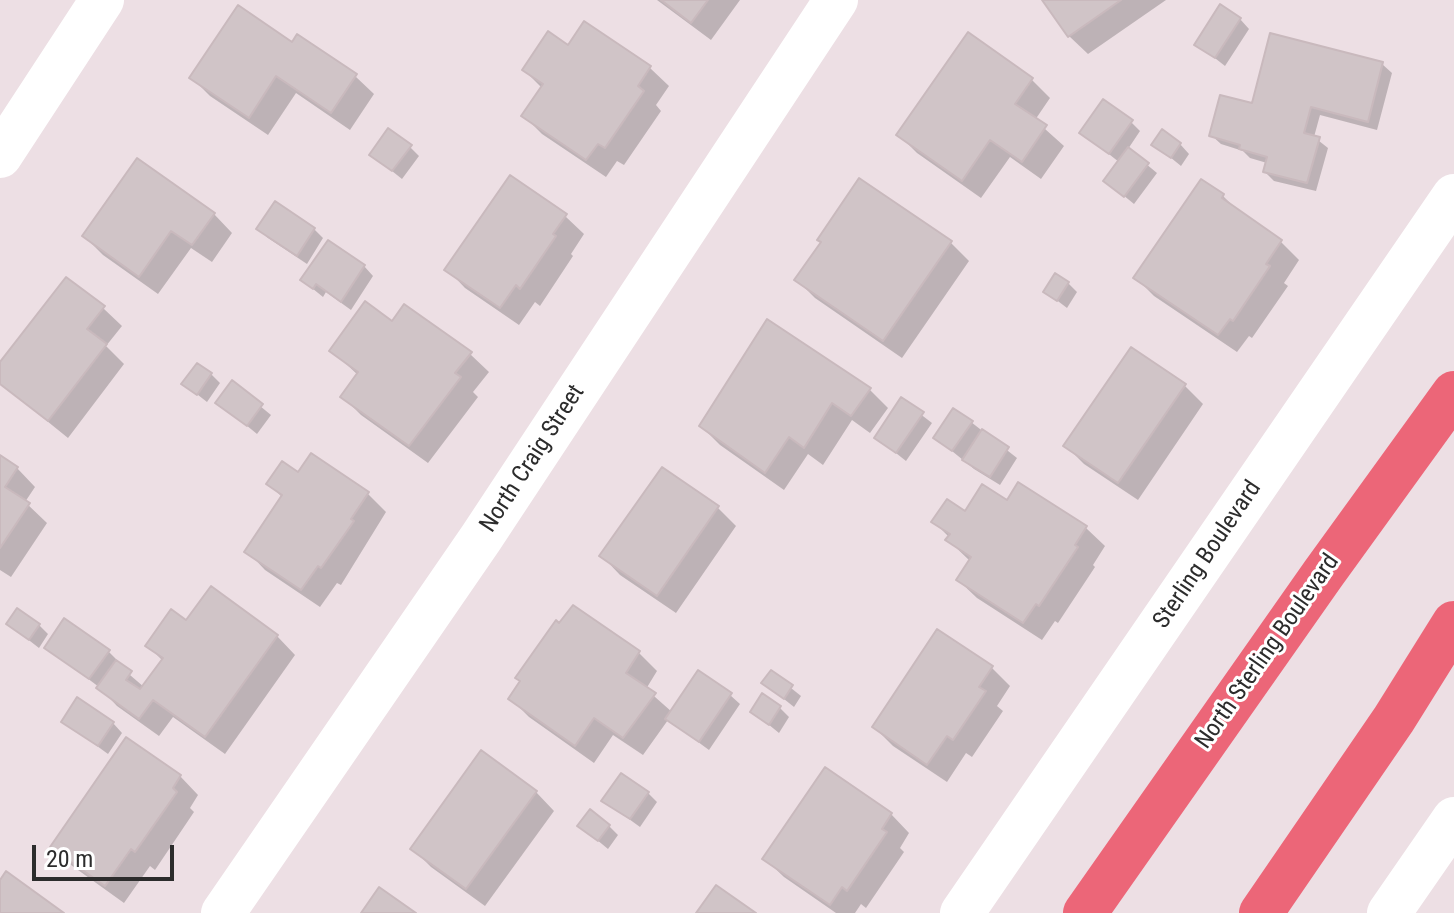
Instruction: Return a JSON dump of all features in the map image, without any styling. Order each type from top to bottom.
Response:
[{"type":"main road","name":"North Sterling Boulevard","points":[[1085,913],[1454,393]]},
{"type":"main road","points":[[1261,913],[1394,719],[1454,623]]},
{"type":"street","points":[[0,156],[102,0]]},
{"type":"street","name":"North Craig Street","points":[[223,913],[481,538],[836,0]]},
{"type":"street","name":"Sterling Boulevard","points":[[962,913],[1454,196]]},
{"type":"street","points":[[1389,913],[1454,819]]},
{"type":"building","points":[[661,0],[708,0],[691,23]]},
{"type":"building","points":[[1042,0],[1121,0],[1068,37]]},
{"type":"building","points":[[1220,4],[1241,18],[1215,58],[1194,45]]},
{"type":"building","points":[[238,5],[292,42],[297,34],[357,74],[331,113],[276,76],[249,118],[189,78]]},
{"type":"building","points":[[584,21],[651,66],[638,86],[644,91],[605,148],[598,144],[586,160],[521,116],[543,84],[522,70],[548,31],[568,45]]},
{"type":"building","points":[[968,32],[1033,78],[1015,104],[1047,125],[1022,162],[990,140],[962,181],[896,135]]},
{"type":"building","points":[[1270,33],[1383,62],[1368,122],[1311,107],[1304,133],[1320,137],[1307,183],[1263,172],[1267,157],[1209,136],[1220,95],[1252,103]]},
{"type":"building","points":[[1103,99],[1133,120],[1109,154],[1079,133]]},
{"type":"building","points":[[388,128],[412,145],[392,171],[369,155]]},
{"type":"building","points":[[1162,129],[1181,143],[1171,158],[1151,145]]},
{"type":"building","points":[[1128,147],[1149,163],[1124,197],[1103,181]]},
{"type":"building","points":[[137,158],[215,213],[192,245],[171,231],[139,277],[82,236]]},
{"type":"building","points":[[510,175],[567,214],[520,289],[516,285],[500,308],[444,270]]},
{"type":"building","points":[[859,178],[952,241],[883,341],[794,280]]},
{"type":"building","points":[[1201,179],[1224,194],[1222,198],[1282,240],[1266,264],[1270,266],[1233,321],[1230,319],[1218,335],[1133,278]]},
{"type":"building","points":[[275,201],[315,228],[297,256],[256,229]]},
{"type":"building","points":[[328,240],[365,265],[341,302],[316,284],[313,289],[300,280]]},
{"type":"building","points":[[1055,273],[1069,282],[1057,301],[1043,292]]},
{"type":"building","points":[[66,277],[105,306],[87,329],[107,344],[48,421],[0,384],[0,362]]},
{"type":"building","points":[[365,301],[392,321],[404,304],[472,352],[455,373],[461,377],[409,446],[340,397],[358,372],[329,351]]},
{"type":"building","points":[[767,319],[871,388],[851,416],[832,403],[804,448],[789,437],[765,473],[699,426]]},
{"type":"building","points":[[1131,347],[1186,384],[1118,483],[1063,446]]},
{"type":"building","points":[[197,363],[212,373],[197,395],[181,384]]},
{"type":"building","points":[[232,380],[263,404],[247,426],[215,403]]},
{"type":"building","points":[[901,397],[924,412],[896,453],[874,438]]},
{"type":"building","points":[[953,408],[973,421],[952,451],[933,438]]},
{"type":"building","points":[[982,429],[1009,447],[990,477],[962,460]]},
{"type":"building","points":[[311,453],[369,492],[351,519],[354,521],[321,568],[318,566],[301,590],[244,552],[282,495],[266,484],[282,461],[298,472]]},
{"type":"building","points":[[0,455],[18,467],[5,487],[30,503],[0,548]]},
{"type":"building","points":[[662,467],[719,506],[657,596],[599,556]]},
{"type":"building","points":[[1018,482],[1087,526],[1075,545],[1078,547],[1039,606],[1036,604],[1023,623],[956,580],[971,557],[945,540],[950,534],[931,522],[947,499],[965,511],[982,484],[1007,500]]},
{"type":"building","points":[[211,586],[278,635],[205,737],[153,700],[139,719],[96,688],[116,660],[132,671],[126,680],[140,689],[163,658],[145,646],[171,609],[186,620]]},
{"type":"building","points":[[573,605],[640,651],[626,673],[656,693],[623,738],[594,718],[575,746],[508,699],[520,681],[515,678],[556,620],[559,623]]},
{"type":"building","points":[[17,608],[40,624],[29,640],[6,624]]},
{"type":"building","points":[[64,618],[110,650],[89,679],[44,648]]},
{"type":"building","points":[[937,629],[993,666],[979,687],[986,691],[953,740],[947,736],[927,765],[872,727]]},
{"type":"building","points":[[698,670],[732,693],[699,742],[665,719]]},
{"type":"building","points":[[771,670],[793,685],[784,699],[761,683]]},
{"type":"building","points":[[762,693],[781,706],[769,725],[750,712]]},
{"type":"building","points":[[77,697],[114,722],[98,746],[61,722]]},
{"type":"building","points":[[126,737],[181,775],[173,788],[177,792],[135,852],[131,849],[105,886],[50,847]]},
{"type":"building","points":[[481,750],[537,791],[466,889],[410,849]]},
{"type":"building","points":[[825,767],[892,813],[882,829],[887,832],[847,891],[842,887],[830,905],[762,859]]},
{"type":"building","points":[[621,773],[649,792],[630,819],[601,801]]},
{"type":"building","points":[[590,809],[610,825],[598,841],[577,826]]},
{"type":"building","points":[[6,871],[64,913],[0,913],[0,880]]},
{"type":"building","points":[[716,885],[756,913],[696,913]]},
{"type":"building","points":[[379,887],[416,913],[361,913]]}]
